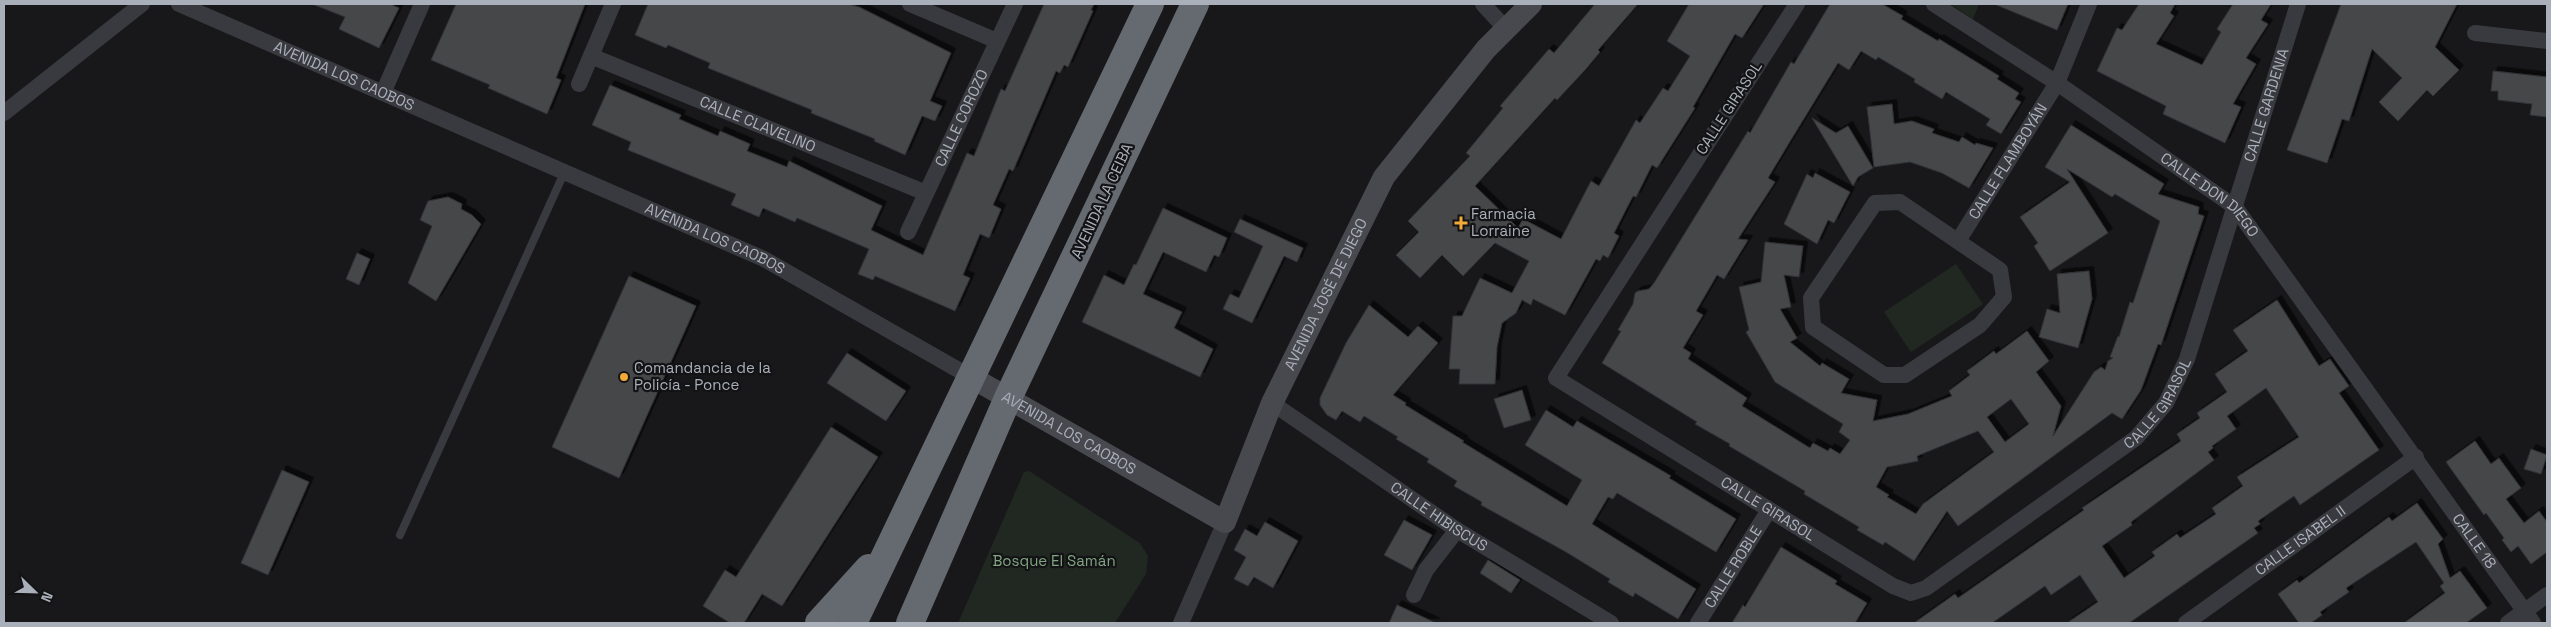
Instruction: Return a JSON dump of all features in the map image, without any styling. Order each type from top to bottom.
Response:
[{"type":"highway","points":[[853,623],[1150,4]]},
{"type":"highway","name":"AVENIDA LA CEIBA","points":[[910,623],[1008,398],[1195,4]]},
{"type":"highway","points":[[819,623],[890,544]]},
{"type":"street","points":[[4,114],[142,4]]},
{"type":"street","name":"AVENIDA LOS CAOBOS","points":[[180,4],[764,259],[1225,522]]},
{"type":"street","points":[[383,93],[422,4]]},
{"type":"street","points":[[579,84],[613,4]]},
{"type":"street","points":[[910,4],[997,41]]},
{"type":"street","name":"CALLE COROZO","points":[[908,232],[1014,4]]},
{"type":"street","points":[[1483,4],[1506,29]]},
{"type":"street","name":"AVENIDA JOSÉ DE DIEGO","points":[[1182,623],[1225,522],[1272,403],[1384,177],[1486,49],[1531,4]]},
{"type":"street","name":"CALLE GIRASOL","points":[[1796,4],[1556,378],[1894,586],[1911,593],[1926,588],[2136,438],[2166,403],[2186,358],[2235,207]]},
{"type":"street","name":"CALLE DON DIEGO","points":[[1934,4],[2057,82],[2235,207],[2416,458]]},
{"type":"street","name":"CALLE FLAMBOYÁN","points":[[1958,241],[2057,82],[2089,4]]},
{"type":"street","name":"CALLE GARDENIA","points":[[2235,207],[2298,4]]},
{"type":"street","points":[[2475,33],[2547,40]]},
{"type":"street","name":"CALLE CLAVELINO","points":[[590,56],[926,193]]},
{"type":"street","points":[[1900,202],[1958,241],[2000,270],[2004,297],[1980,325],[1905,375],[1884,375],[1813,327],[1811,298],[1875,204],[1900,202]]},
{"type":"street","name":"CALLE HIBISCUS","points":[[1272,403],[1457,530],[1611,623]]},
{"type":"street","name":"CALLE 18","points":[[2416,458],[2528,617]]},
{"type":"street","name":"CALLE ISABEL II","points":[[2186,623],[2416,458]]},
{"type":"street","name":"CALLE ROBLE","points":[[1698,623],[1769,510]]},
{"type":"street","points":[[1414,595],[1426,570],[1457,530]]},
{"type":"street","points":[[2508,623],[2528,617],[2547,595]]},
{"type":"lane","points":[[400,535],[564,173]]},
{"type":"green space","points":[[1950,4],[1979,4],[1973,19]]},
{"type":"green space","points":[[1956,264],[1983,304],[1911,352],[1884,312]]},
{"type":"green space","name":"Bosque El Samán","points":[[1029,471],[1140,543],[1148,556],[1146,574],[1115,623],[958,623],[1024,472]]},
{"type":"building","points":[[312,4],[390,4],[399,8],[379,48],[339,29],[345,17]]},
{"type":"building","points":[[456,4],[585,4],[556,78],[561,80],[547,114],[488,88],[490,85],[431,60]]},
{"type":"building","points":[[648,4],[848,4],[859,7],[951,53],[930,101],[942,106],[935,121],[922,116],[905,155],[874,141],[875,139],[811,113],[812,110],[708,68],[710,63],[668,45],[666,48],[635,35]]},
{"type":"building","points":[[1044,4],[1094,4],[1091,10],[1093,11],[1068,67],[1064,65],[1060,73],[1056,71],[1013,171],[1009,169],[993,205],[1001,209],[989,238],[980,234],[963,275],[970,278],[955,311],[875,276],[873,280],[858,274],[869,249],[797,218],[795,222],[763,208],[759,217],[731,205],[736,194],[628,150],[631,142],[592,125],[610,85],[681,115],[679,119],[718,136],[720,131],[750,144],[747,151],[787,167],[789,161],[882,206],[871,230],[923,255],[967,153],[974,156],[1001,89],[1005,91]]},
{"type":"building","points":[[1595,4],[1638,4],[1598,50],[1600,52],[1585,70],[1557,100],[1555,98],[1475,186],[1518,228],[1523,219],[1561,239],[1591,181],[1599,186],[1636,120],[1640,123],[1663,88],[1668,91],[1690,56],[1667,41],[1689,4],[1764,4],[1742,38],[1735,34],[1693,107],[1695,108],[1657,168],[1652,165],[1636,197],[1633,196],[1614,233],[1619,236],[1608,258],[1603,255],[1600,261],[1596,259],[1565,315],[1533,299],[1531,305],[1522,300],[1516,313],[1502,323],[1497,347],[1495,384],[1459,384],[1460,369],[1449,369],[1453,316],[1462,316],[1480,278],[1512,293],[1529,261],[1495,243],[1463,276],[1442,255],[1420,278],[1396,255],[1419,232],[1408,221],[1470,156],[1466,153],[1503,108],[1500,106],[1549,49],[1554,53]]},
{"type":"building","points":[[1830,4],[1882,4],[1903,16],[1901,19],[1938,41],[1939,39],[1999,76],[1997,79],[2019,93],[2015,99],[2021,102],[2001,134],[1986,125],[1990,119],[1946,92],[1942,99],[1914,82],[1915,79],[1878,57],[1876,60],[1861,51],[1849,70],[1838,63],[1789,143],[1768,178],[1775,182],[1738,239],[1748,240],[1724,279],[1717,275],[1696,311],[1703,315],[1683,348],[1691,353],[1688,359],[1747,398],[1742,406],[1810,448],[1813,443],[1828,451],[1830,448],[1840,454],[1850,440],[1839,432],[1843,424],[1775,382],[1746,332],[1749,330],[1739,287],[1761,282],[1765,242],[1803,246],[1799,277],[1784,275],[1791,307],[1780,309],[1797,338],[1790,342],[1820,366],[1822,363],[1849,379],[1841,393],[1877,400],[1873,421],[1908,414],[1952,396],[1949,391],[1970,375],[1967,371],[1994,351],[1996,354],[2027,331],[2049,361],[2036,372],[2061,406],[2053,436],[2094,372],[2101,367],[2105,370],[2108,361],[2113,358],[2110,357],[2119,337],[2130,302],[2133,303],[2160,221],[2115,194],[2112,197],[2067,169],[2108,233],[2050,271],[2034,246],[2038,243],[2020,217],[2070,182],[2045,167],[2071,125],[2164,184],[2158,194],[2199,207],[2198,214],[2204,216],[2161,345],[2158,344],[2141,390],[2122,419],[2112,413],[1958,526],[1947,511],[1914,561],[1885,542],[1883,545],[1857,530],[1859,527],[1804,494],[1805,491],[1729,446],[1730,444],[1695,424],[1697,422],[1602,363],[1621,331],[1618,330],[1633,304],[1635,293],[1649,289],[1654,283],[1748,131],[1750,133],[1791,62],[1794,64]],"holes":[[[2011,399],[2029,424],[2005,442],[1987,417]],[[1978,431],[1994,452],[1923,504],[1916,514],[1887,497],[1889,495],[1876,487],[1887,467],[1918,461],[1917,456]]]},
{"type":"building","points":[[1994,4],[2068,4],[2057,30]]},
{"type":"building","points":[[2139,4],[2175,4],[2170,13],[2174,16],[2156,44],[2202,65],[2221,32],[2217,29],[2233,4],[2271,4],[2261,20],[2268,24],[2246,58],[2256,64],[2233,104],[2241,107],[2225,143],[2163,114],[2166,106],[2097,71],[2117,28],[2122,30]]},
{"type":"building","points":[[2341,4],[2457,4],[2435,47],[2459,70],[2433,96],[2427,90],[2398,121],[2379,102],[2402,78],[2372,49],[2349,121],[2342,119],[2327,163],[2287,150]]},
{"type":"building","points":[[2493,71],[2547,77],[2547,117],[2530,115],[2532,104],[2498,100],[2498,91],[2491,91]]},
{"type":"building","points":[[1892,104],[1894,124],[1912,121],[1934,129],[1932,133],[1959,142],[1962,137],[1975,145],[1976,143],[1993,148],[1969,188],[1942,173],[1910,162],[1874,167],[1867,107]]},
{"type":"building","points":[[1812,118],[1836,133],[1848,126],[1873,168],[1858,177],[1853,186]]},
{"type":"building","points":[[1815,173],[1850,192],[1834,223],[1828,220],[1817,244],[1784,224],[1807,174],[1813,178]]},
{"type":"building","points":[[448,197],[462,204],[461,209],[472,215],[481,224],[436,301],[408,283],[432,226],[420,220],[428,201]]},
{"type":"building","points":[[1163,208],[1227,238],[1219,257],[1214,255],[1206,272],[1163,252],[1143,294],[1182,312],[1174,328],[1213,349],[1200,377],[1082,322],[1104,275],[1124,285],[1134,264],[1136,265]]},
{"type":"building","points":[[1240,219],[1303,248],[1297,262],[1284,256],[1252,323],[1223,309],[1230,294],[1239,298],[1263,246],[1234,232]]},
{"type":"building","points":[[357,253],[370,259],[359,285],[346,279]]},
{"type":"building","points":[[2089,271],[2092,299],[2078,348],[2039,337],[2047,309],[2060,313],[2057,274]]},
{"type":"building","name":"Comandancia de la Policía - Ponce","points":[[629,276],[696,306],[619,478],[552,447]]},
{"type":"building","points":[[2277,300],[2319,366],[2330,359],[2349,386],[2339,393],[2379,450],[2300,505],[2294,496],[2258,521],[2260,524],[2254,528],[2258,533],[2129,623],[2067,623],[2098,602],[2080,575],[2051,595],[2045,586],[1992,623],[1914,623],[1955,594],[1958,598],[2084,510],[2082,508],[2181,441],[2177,434],[2200,418],[2197,413],[2227,392],[2215,374],[2248,351],[2233,330]],"holes":[[[2266,388],[2299,437],[2237,477],[2243,486],[2212,508],[2216,514],[2180,538],[2177,534],[2152,552],[2155,556],[2124,578],[2102,546],[2132,525],[2131,522],[2214,460],[2208,452],[2213,448],[2212,446],[2236,429],[2227,416]]]},
{"type":"building","points":[[1369,305],[1408,337],[1418,326],[1438,343],[1393,395],[1406,403],[1405,405],[1464,441],[1462,442],[1567,506],[1582,480],[1525,445],[1546,410],[1573,427],[1577,421],[1671,476],[1669,478],[1736,519],[1716,552],[1617,493],[1613,499],[1608,497],[1592,524],[1696,589],[1678,619],[1635,593],[1633,597],[1608,582],[1610,579],[1566,552],[1481,505],[1482,502],[1454,486],[1457,481],[1427,462],[1429,459],[1396,439],[1398,437],[1364,416],[1360,422],[1342,411],[1336,420],[1327,415],[1320,405],[1320,398],[1346,343]]},
{"type":"building","points":[[847,353],[906,391],[886,421],[827,383]]},
{"type":"building","points":[[1522,390],[1531,420],[1504,428],[1494,399]]},
{"type":"building","points":[[831,427],[878,457],[782,606],[762,594],[744,623],[730,623],[703,606],[725,570],[736,577]]},
{"type":"building","points":[[2475,441],[2491,464],[2499,458],[2521,488],[2506,499],[2524,523],[2539,511],[2547,522],[2547,552],[2531,564],[2518,546],[2511,552],[2502,540],[2504,538],[2486,513],[2484,515],[2446,462]]},
{"type":"building","points":[[2531,449],[2547,455],[2541,474],[2524,469]]},
{"type":"building","points":[[282,470],[309,482],[268,575],[241,563]]},
{"type":"building","points":[[2417,503],[2443,539],[2438,544],[2450,578],[2460,571],[2487,608],[2466,623],[2404,623],[2445,593],[2440,586],[2444,583],[2416,542],[2346,588],[2349,592],[2320,612],[2322,615],[2311,623],[2299,623],[2278,594],[2297,580],[2299,583],[2389,517],[2392,521]]},
{"type":"building","points":[[1404,520],[1432,535],[1412,570],[1384,555]]},
{"type":"building","points":[[1265,522],[1298,541],[1273,588],[1254,577],[1248,586],[1234,579],[1246,557],[1234,550],[1245,529],[1257,536]]},
{"type":"building","points":[[1781,547],[1837,581],[1835,584],[1867,603],[1855,623],[1732,623],[1743,605],[1745,607]]},
{"type":"building","points":[[1488,560],[1520,580],[1511,593],[1480,573]]},
{"type":"building","points":[[1397,605],[1436,623],[1389,623]]},
{"type":"place","name":"Farmacia Lorraine","points":[[1461,223]]},
{"type":"place","name":"Comandancia de la Policía - Ponce","points":[[624,377]]}]
